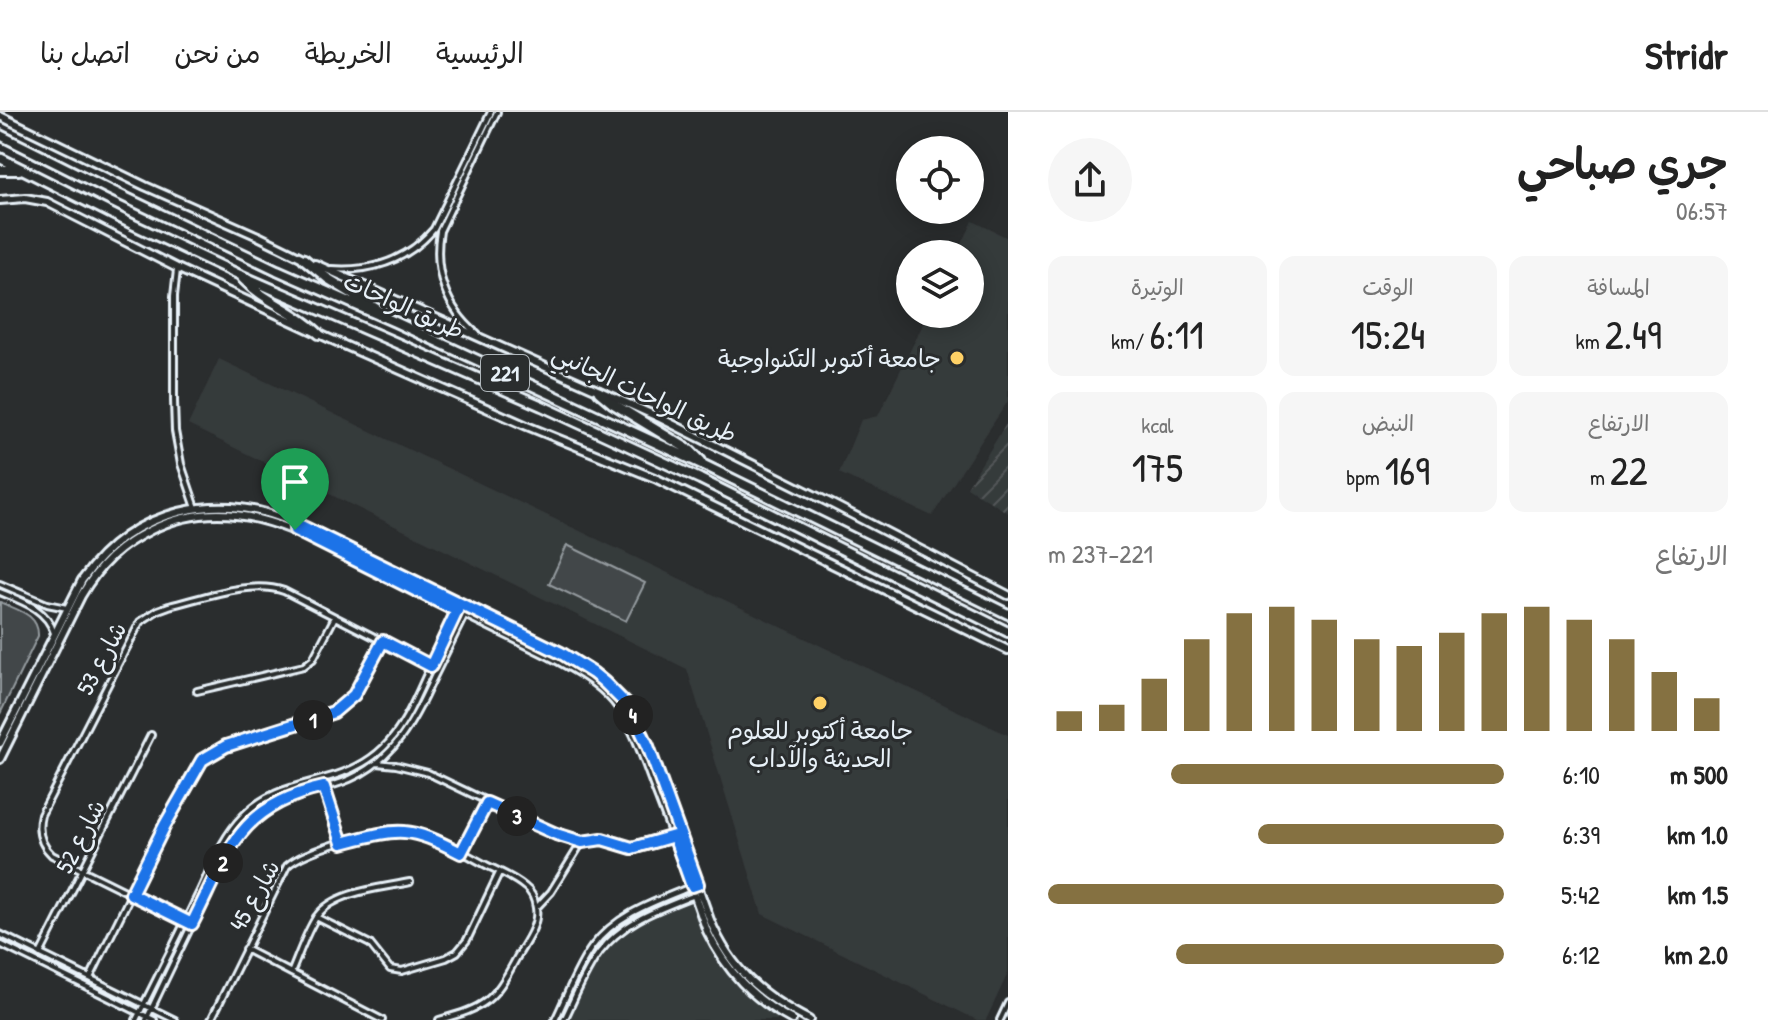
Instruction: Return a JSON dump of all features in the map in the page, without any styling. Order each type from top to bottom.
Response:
[{"type":"highway","name":"طريق الواحات","points":[[0,135],[277,270],[704,465],[1008,614]]},
{"type":"highway","name":"طريق الواحات","points":[[0,158],[240,275],[700,479],[1008,632]]},
{"type":"highway","points":[[0,170],[29,172]]},
{"type":"highway","points":[[304,259],[327,278],[395,322]]},
{"type":"highway","points":[[240,275],[257,292],[319,334]]},
{"type":"highway","points":[[599,392],[691,451],[704,465]]},
{"type":"street","points":[[7,112],[13,123]]},
{"type":"street","points":[[323,268],[352,270],[377,266],[401,257],[422,241],[434,229],[494,112]]},
{"type":"street","points":[[482,337],[462,319],[447,295],[439,268],[438,240],[494,112]]},
{"type":"street","name":"طريق الواحات الجانبي","points":[[0,116],[323,268],[660,418],[1008,595]]},
{"type":"street","points":[[0,200],[25,198],[47,202],[177,268],[319,334],[527,426],[657,479],[1008,650]]},
{"type":"street","points":[[177,268],[174,296],[175,431],[181,464],[196,508]]},
{"type":"street","points":[[0,743],[90,568],[109,548],[132,532],[177,512],[196,508],[243,507],[271,513],[580,664],[604,682],[626,704],[642,730],[695,885],[717,936],[734,964],[764,993],[809,1020]]},
{"type":"street","points":[[54,633],[114,553],[136,538],[169,523],[194,516],[232,514],[296,527]]},
{"type":"street","points":[[0,584],[47,604],[71,610]]},
{"type":"street","name":"شارع 53","points":[[192,924],[52,855],[40,837],[41,815],[140,622],[169,606],[267,586],[284,591],[431,666]]},
{"type":"street","points":[[13,598],[16,591]]},
{"type":"street","points":[[0,592],[44,615],[54,633],[53,644],[0,759]]},
{"type":"street","points":[[136,1020],[228,836],[244,815],[275,793],[355,768],[383,748],[405,721],[462,609]]},
{"type":"street","points":[[146,1018],[235,841],[249,823],[266,809],[287,798],[357,776],[393,748],[407,731],[431,685],[462,609]]},
{"type":"street","points":[[462,609],[564,663],[606,693],[635,735],[695,885]]},
{"type":"street","points":[[197,691],[304,666],[316,654],[335,617]]},
{"type":"street","points":[[90,978],[165,825],[202,760],[226,746],[334,712],[354,695],[383,641]]},
{"type":"street","points":[[423,682],[431,685]]},
{"type":"street","name":"شارع 52","points":[[40,954],[151,735]]},
{"type":"street","points":[[377,763],[428,773],[556,834],[582,842],[602,839],[632,848],[674,836]]},
{"type":"street","points":[[322,779],[342,843]]},
{"type":"street","points":[[461,853],[487,803]]},
{"type":"street","name":"شارع 45","points":[[211,1020],[287,866],[300,856],[382,833],[405,831],[428,837],[524,885],[536,908]]},
{"type":"street","points":[[439,1020],[476,1009],[496,994],[535,923],[536,908],[551,892],[582,842]]},
{"type":"street","points":[[316,917],[370,944],[390,969],[402,971],[446,958],[462,948],[499,872]]},
{"type":"street","points":[[291,973],[316,917],[323,909],[339,898],[410,882]]},
{"type":"street","points":[[555,1020],[587,955],[609,929],[637,910],[695,885]]},
{"type":"street","points":[[564,1020],[593,961],[614,936],[642,917],[698,893]]},
{"type":"street","points":[[698,893],[707,931],[732,973],[754,995],[792,1020]]},
{"type":"street","points":[[0,934],[175,1020]]},
{"type":"street","points":[[0,944],[154,1020]]},
{"type":"street","name":"شارع 45","points":[[245,949],[382,1020]]},
{"type":"street","points":[[1000,1020],[1008,1003]]},
{"type":"shaded area","name":"جامعة أكتوبر التكنواوجية","points":[[972,224],[979,224],[1008,238],[1008,401],[932,516],[839,473],[861,420],[878,416],[921,328],[984,328],[984,240],[964,240]]},
{"type":"shaded area","name":"جامعة أكتوبر للعلوم الحديثة والآداب","points":[[219,359],[1008,735],[1008,973],[986,1020],[977,1020],[762,914],[687,669],[188,425]]},
{"type":"shaded area","points":[[1008,421],[1008,513],[967,487]]},
{"type":"shaded area","points":[[567,545],[645,583],[626,621],[549,584]]},
{"type":"shaded area","points":[[0,602],[31,618],[38,636],[0,714]]},
{"type":"shaded area","points":[[696,889],[724,956],[754,990],[795,1016],[792,1020],[560,1020],[601,943],[632,918]]},
{"type":"place","name":"جامعة أكتوبر التكنواوجية","points":[[957,358]]},
{"type":"place","name":"جامعة أكتوبر للعلوم الحديثة والآداب","points":[[820,703]]},
{"type":"route","points":[[297,524],[561,653],[616,692],[642,730],[698,884],[692,886],[674,836],[632,848],[602,839],[582,842],[556,834],[487,803],[461,853],[428,837],[405,831],[342,843],[324,787],[287,798],[249,823],[235,841],[192,924],[131,894],[202,760],[226,746],[322,717],[345,705],[361,684],[383,641],[431,666],[457,611],[295,530],[297,524]]}]
